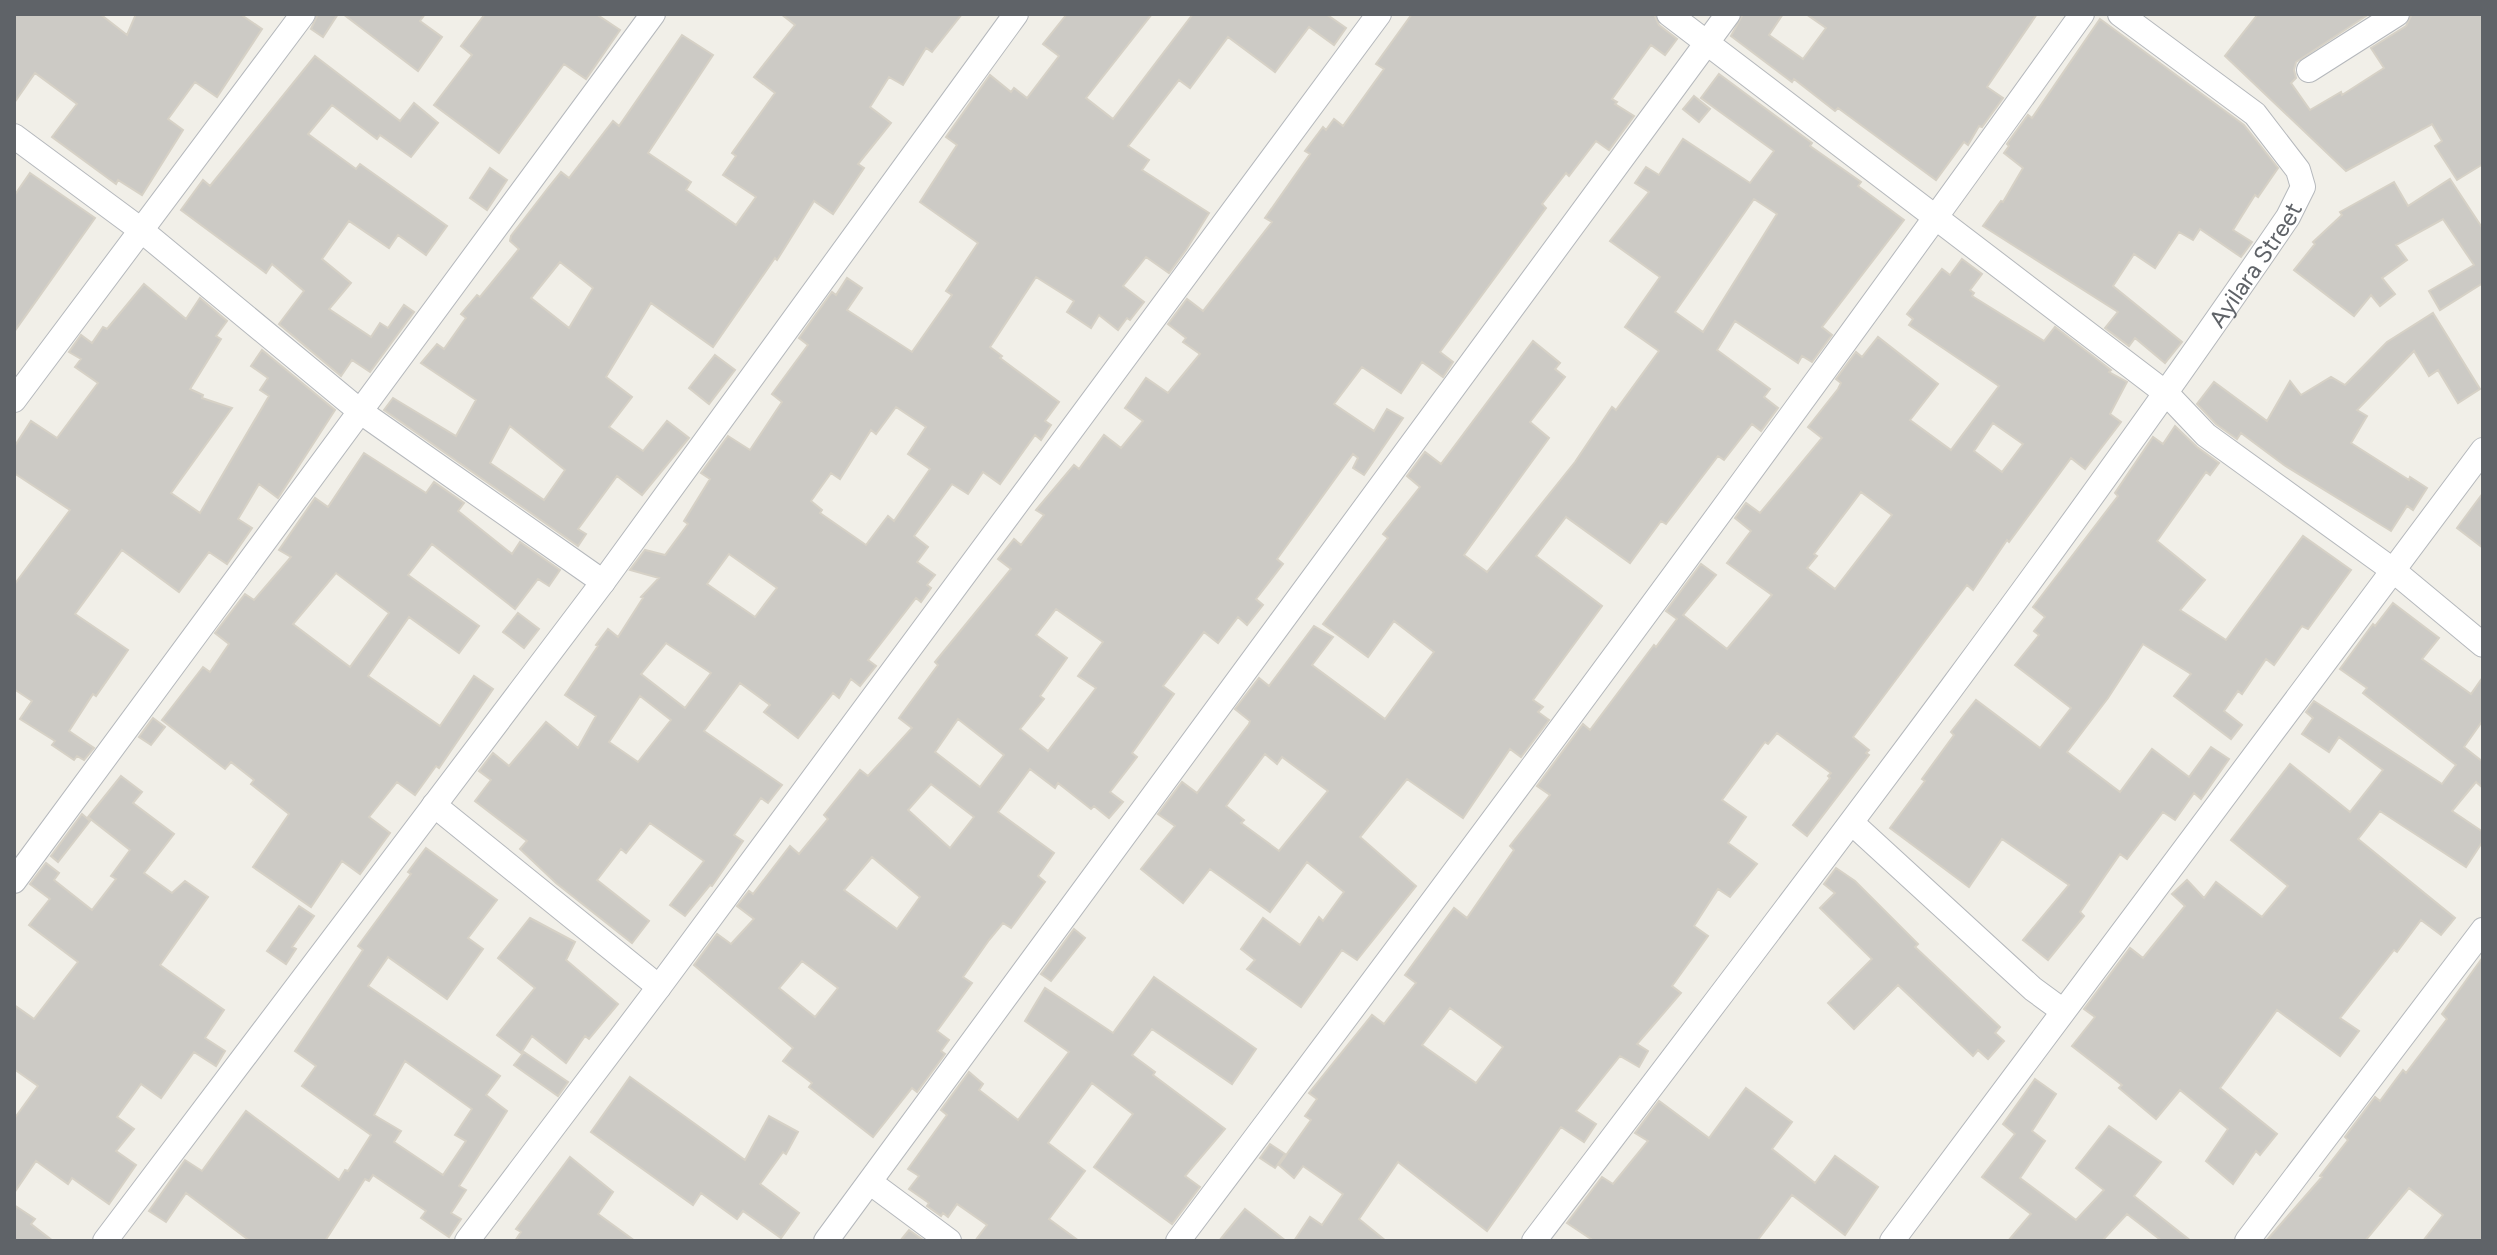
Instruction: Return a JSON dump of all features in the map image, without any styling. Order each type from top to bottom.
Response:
[{"type":"street","points":[[14,400],[303,14]]},
{"type":"street","points":[[14,881],[653,14]]},
{"type":"street","points":[[105,1241],[603,582],[1016,14]]},
{"type":"street","points":[[467,1241],[659,987],[1379,14]]},
{"type":"street","points":[[1669,14],[2167,394],[2206,435],[2394,571],[2483,645]]},
{"type":"street","points":[[826,1241],[1728,14]]},
{"type":"street","points":[[1178,1241],[1490,828],[2082,14]]},
{"type":"street","name":"Ayilara Street","points":[[2120,14],[2255,114],[2298,170],[2303,187],[2288,217],[2167,394]]},
{"type":"street","points":[[2309,70],[2397,14]]},
{"type":"street","points":[[14,136],[141,230],[361,412],[603,582]]},
{"type":"street","points":[[1534,1241],[1852,823],[2167,394]]},
{"type":"street","points":[[1892,1241],[2483,450]]},
{"type":"street","points":[[434,805],[659,987]]},
{"type":"street","points":[[1852,823],[2033,989],[2063,1011]]},
{"type":"street","points":[[2247,1241],[2483,930]]},
{"type":"street","points":[[871,1183],[949,1241]]},
{"type":"building","points":[[14,14],[100,14],[127,35],[136,14],[240,14],[262,29],[217,97],[195,82],[168,119],[183,130],[142,195],[118,180],[116,184],[52,137],[77,104],[35,73],[14,103]]},
{"type":"building","points":[[318,14],[338,14],[323,37],[311,29]]},
{"type":"building","points":[[343,14],[425,14],[420,21],[442,37],[418,71]]},
{"type":"building","points":[[485,14],[596,14],[620,30],[586,79],[564,64],[499,153],[434,105],[472,55],[461,46]]},
{"type":"building","points":[[781,14],[962,14],[932,52],[926,48],[903,85],[889,77],[870,107],[891,123],[858,164],[864,168],[833,214],[814,201],[777,260],[775,258],[713,347],[651,303],[606,377],[632,397],[609,427],[643,451],[667,421],[689,438],[642,495],[617,476],[578,529],[586,534],[578,546],[384,410],[393,398],[456,436],[476,400],[421,363],[437,344],[444,349],[466,318],[461,314],[477,295],[480,297],[519,249],[510,241],[511,236],[548,188],[561,172],[569,178],[613,121],[619,126],[682,35],[713,55],[648,153],[691,182],[686,190],[736,225],[756,197],[723,175],[736,156],[732,153],[775,93],[754,77],[795,25]],"holes":[[[560,262],[593,288],[569,328],[531,298]],[[510,426],[565,470],[544,500],[490,463]]]},
{"type":"building","points":[[1067,14],[1152,14],[1086,98],[1113,119],[1193,14],[1326,14],[1346,28],[1334,45],[1309,27],[1275,72],[1228,37],[1190,88],[1179,80],[1128,146],[1149,160],[1142,170],[1209,213],[1186,250],[1169,273],[1146,257],[1123,286],[1144,302],[1118,330],[1099,315],[1091,328],[1067,312],[1074,301],[1036,277],[990,347],[1059,402],[1045,421],[1051,425],[1041,440],[1035,435],[1000,484],[983,472],[968,494],[952,484],[914,536],[928,547],[917,562],[935,575],[927,585],[931,588],[921,602],[916,598],[868,660],[876,666],[860,686],[851,679],[839,698],[833,693],[798,738],[764,712],[770,705],[740,683],[704,731],[782,785],[768,803],[761,798],[734,835],[743,841],[712,886],[685,916],[670,905],[704,861],[650,823],[626,853],[621,849],[597,880],[649,921],[632,943],[556,883],[520,849],[527,841],[475,801],[491,780],[479,771],[493,753],[509,766],[546,722],[578,748],[596,716],[565,695],[608,629],[618,637],[641,597],[659,578],[630,570],[645,550],[665,555],[688,524],[684,521],[710,479],[701,473],[728,436],[750,450],[782,402],[772,394],[808,345],[799,338],[832,292],[836,295],[847,278],[862,288],[847,310],[912,352],[952,295],[946,291],[978,243],[920,202],[957,145],[946,137],[990,75],[1011,92],[1014,88],[1027,98],[1059,56],[1043,44]],"holes":[[[896,407],[926,427],[908,454],[930,469],[894,521],[888,516],[866,545],[820,513],[822,510],[811,501],[831,473],[840,479],[871,430],[876,434]],[[729,554],[777,588],[755,617],[707,584]],[[666,643],[711,673],[685,708],[641,674]],[[640,696],[671,720],[638,762],[609,742]]]},
{"type":"building","points":[[1412,14],[1654,14],[1659,25],[1677,39],[1665,55],[1651,45],[1612,99],[1634,116],[1609,150],[1596,141],[1542,204],[1546,208],[1440,352],[1453,362],[1443,377],[1422,362],[1401,393],[1362,367],[1334,404],[1374,431],[1387,409],[1403,418],[1364,475],[1353,468],[1358,458],[1353,454],[1277,559],[1283,564],[1256,599],[1263,605],[1247,625],[1238,617],[1218,643],[1204,632],[1163,686],[1174,694],[1132,753],[1137,757],[1110,792],[1123,802],[1109,818],[1094,806],[1091,809],[1058,783],[1055,788],[1030,769],[998,812],[1054,853],[1038,876],[1045,882],[1011,928],[1003,923],[963,977],[972,983],[937,1031],[949,1040],[941,1051],[945,1054],[917,1092],[912,1088],[873,1137],[809,1087],[812,1083],[783,1061],[793,1048],[694,965],[717,934],[731,944],[754,919],[737,906],[749,891],[753,894],[790,846],[799,854],[828,819],[824,815],[860,770],[868,776],[912,728],[899,718],[938,665],[935,662],[1011,569],[998,559],[1014,539],[1021,545],[1044,515],[1036,510],[1074,465],[1079,469],[1104,435],[1121,448],[1143,421],[1125,408],[1146,378],[1168,393],[1200,354],[1183,342],[1186,338],[1168,324],[1187,299],[1203,311],[1272,222],[1265,218],[1310,154],[1305,151],[1323,127],[1326,130],[1334,119],[1343,126],[1384,69],[1376,64]],"holes":[[[1056,609],[1103,642],[1078,676],[1096,688],[1048,751],[1020,729],[1044,699],[1040,696],[1067,658],[1036,635]],[[958,719],[1004,755],[980,787],[935,752]],[[931,784],[974,817],[950,848],[908,810]],[[872,857],[920,897],[897,929],[844,890]],[[802,961],[838,988],[815,1017],[779,988]]]},
{"type":"building","points":[[1743,14],[1783,14],[1769,35],[1803,59],[1826,28],[1806,14],[2037,14],[1987,87],[2003,98],[1982,127],[1979,126],[1968,145],[1964,142],[1936,180],[1838,108],[1835,111],[1731,36]]},
{"type":"building","points":[[2258,14],[2369,14],[2296,62],[2296,78],[2291,83],[2310,110],[2341,92],[2342,95],[2384,68],[2371,48],[2406,26],[2412,14],[2483,14],[2483,164],[2457,180],[2435,146],[2442,141],[2432,124],[2346,171],[2225,56]]},
{"type":"building","points":[[2100,19],[2244,125],[2278,168],[2258,197],[2255,195],[2233,230],[2252,242],[2241,257],[2200,229],[2193,240],[2179,232],[2155,268],[2134,254],[2113,286],[2182,342],[2165,363],[2135,338],[2129,346],[2105,328],[2118,312],[1983,226],[2003,202],[2023,168],[2004,153],[2009,146],[2007,144],[2028,115],[2032,118]]},
{"type":"building","points":[[315,56],[400,121],[414,103],[438,123],[411,157],[380,135],[377,139],[332,105],[308,134],[356,169],[360,164],[447,226],[426,255],[398,235],[389,248],[349,221],[322,259],[351,283],[329,309],[371,337],[380,323],[388,328],[404,305],[414,312],[370,372],[352,360],[341,376],[279,324],[304,291],[272,264],[266,273],[181,210],[203,180],[210,186]]},
{"type":"building","points":[[1719,74],[1812,143],[1810,146],[1861,182],[1858,186],[1904,220],[1822,327],[1832,335],[1812,362],[1802,356],[1798,363],[1735,321],[1717,350],[1770,389],[1764,397],[1778,408],[1761,431],[1752,424],[1724,460],[1718,456],[1666,524],[1661,521],[1630,563],[1566,517],[1536,556],[1602,606],[1533,700],[1543,707],[1538,712],[1549,720],[1521,757],[1510,749],[1463,818],[1407,779],[1360,837],[1416,886],[1357,960],[1342,950],[1301,1007],[1247,969],[1255,960],[1241,949],[1263,918],[1300,945],[1319,917],[1323,921],[1344,892],[1307,862],[1270,912],[1210,869],[1183,903],[1141,869],[1175,826],[1158,814],[1182,782],[1197,793],[1249,724],[1250,721],[1235,709],[1259,678],[1269,686],[1314,626],[1333,637],[1312,665],[1385,719],[1434,652],[1394,621],[1368,657],[1323,624],[1388,538],[1383,534],[1420,487],[1407,476],[1425,452],[1441,464],[1533,341],[1560,363],[1555,369],[1565,377],[1530,422],[1549,438],[1464,555],[1487,572],[1575,462],[1612,407],[1616,410],[1659,351],[1625,327],[1660,277],[1610,241],[1649,192],[1635,183],[1646,167],[1659,175],[1683,139],[1750,183],[1774,151],[1701,98]],"holes":[[[1754,199],[1777,214],[1703,332],[1675,312]],[[1265,754],[1277,764],[1282,757],[1328,791],[1279,851],[1241,823],[1244,820],[1226,806]]]},
{"type":"building","points":[[1694,96],[1710,109],[1699,122],[1683,109]]},
{"type":"building","points":[[490,168],[507,180],[487,210],[470,198]]},
{"type":"building","points":[[30,173],[95,218],[14,332],[14,196]]},
{"type":"building","points":[[2450,179],[2483,229],[2483,283],[2440,310],[2429,291],[2474,265],[2443,219],[2396,245],[2407,260],[2382,278],[2395,294],[2380,306],[2371,295],[2354,316],[2294,270],[2315,244],[2313,242],[2342,215],[2340,212],[2394,182],[2408,206]]},
{"type":"building","points":[[1962,259],[1982,274],[1970,290],[1974,293],[1972,296],[2044,341],[2055,327],[2111,370],[2109,372],[2127,382],[2110,414],[2121,422],[2085,469],[2071,458],[2009,542],[2007,540],[1973,590],[1967,585],[1948,610],[1853,737],[1869,750],[1866,753],[1869,755],[1807,836],[1793,825],[1831,773],[1777,733],[1768,744],[1765,742],[1722,800],[1746,817],[1728,843],[1757,864],[1730,897],[1718,889],[1694,926],[1708,936],[1672,986],[1681,993],[1637,1044],[1648,1051],[1639,1067],[1620,1056],[1576,1111],[1596,1124],[1584,1142],[1561,1127],[1487,1231],[1398,1162],[1359,1219],[1386,1241],[1294,1241],[1310,1217],[1322,1225],[1343,1194],[1303,1166],[1294,1178],[1279,1165],[1311,1120],[1305,1116],[1317,1099],[1309,1093],[1372,1015],[1384,1024],[1416,983],[1405,975],[1454,908],[1467,918],[1514,850],[1510,846],[1550,795],[1537,786],[1583,724],[1590,730],[1677,619],[1666,611],[1701,564],[1716,575],[1683,615],[1727,649],[1772,595],[1727,563],[1751,531],[1735,518],[1746,503],[1760,513],[1822,438],[1808,427],[1838,389],[1841,383],[1836,379],[1856,352],[1862,357],[1878,337],[1938,384],[1910,420],[1951,450],[1999,386],[1909,325],[1913,319],[1907,314],[1942,269],[1950,275]],"holes":[[[1993,423],[2023,444],[2002,472],[1974,451]],[[1861,492],[1892,515],[1835,589],[1807,568],[1817,556],[1814,554]],[[1450,1008],[1503,1047],[1476,1083],[1422,1045]]]},
{"type":"building","points":[[144,284],[186,319],[200,298],[227,321],[216,336],[221,339],[190,389],[203,395],[202,398],[232,408],[171,493],[200,513],[269,396],[260,390],[268,378],[251,366],[262,350],[335,410],[278,498],[259,484],[238,519],[252,528],[227,564],[209,552],[179,592],[122,550],[75,614],[128,650],[69,731],[94,748],[84,760],[77,756],[74,760],[52,745],[55,741],[20,719],[32,701],[14,689],[14,585],[70,510],[14,473],[14,447],[31,421],[57,438],[98,383],[75,367],[81,359],[69,352],[81,335],[92,343]]},
{"type":"building","points":[[2433,313],[2480,389],[2458,403],[2438,370],[2429,376],[2414,351],[2357,410],[2367,416],[2351,443],[2427,488],[2413,510],[2407,506],[2391,531],[2284,465],[2241,433],[2237,439],[2216,424],[2197,404],[2214,382],[2267,421],[2290,381],[2301,395],[2331,377],[2345,385],[2387,342]]},
{"type":"building","points":[[715,355],[735,370],[709,404],[689,388]]},
{"type":"building","points":[[2175,426],[2219,463],[2210,475],[2206,472],[2157,541],[2205,580],[2180,610],[2226,640],[2303,536],[2351,570],[2308,629],[2302,626],[2274,665],[2266,659],[2242,694],[2238,691],[2224,711],[2242,725],[2231,739],[2174,696],[2191,674],[2143,644],[2108,698],[2067,752],[2120,792],[2152,749],[2189,777],[2211,747],[2229,759],[2201,799],[2194,793],[2175,820],[2163,812],[2127,859],[2120,854],[2080,912],[2084,916],[2048,960],[2023,940],[2069,885],[2002,839],[1969,887],[1890,828],[1925,781],[1922,779],[1954,735],[1951,732],[1976,700],[2040,748],[2071,708],[2015,665],[2039,635],[2034,631],[2045,617],[2033,607],[2118,496],[2115,493],[2153,437],[2163,444]]},
{"type":"building","points":[[364,453],[426,493],[434,482],[464,503],[458,511],[512,554],[520,542],[560,570],[549,586],[538,579],[515,609],[432,544],[408,575],[479,626],[459,653],[409,617],[368,676],[440,726],[474,676],[493,689],[439,768],[436,766],[415,795],[397,782],[369,817],[390,833],[360,874],[342,861],[311,907],[253,867],[289,814],[251,784],[254,780],[231,762],[225,769],[162,720],[203,667],[210,672],[229,644],[215,633],[245,594],[254,600],[291,557],[279,550],[315,498],[328,507]],"holes":[[[336,573],[389,613],[350,667],[293,624]]]},
{"type":"building","points":[[2483,493],[2483,548],[2457,528]]},
{"type":"building","points":[[2393,603],[2439,638],[2422,659],[2471,694],[2483,677],[2483,720],[2464,747],[2483,762],[2483,788],[2476,782],[2452,811],[2483,832],[2483,841],[2466,867],[2380,811],[2358,839],[2455,918],[2441,935],[2421,920],[2397,952],[2394,950],[2340,1018],[2359,1031],[2340,1056],[2277,1010],[2220,1088],[2277,1134],[2260,1155],[2256,1151],[2233,1184],[2206,1161],[2228,1129],[2180,1090],[2156,1119],[2119,1088],[2122,1085],[2072,1046],[2095,1017],[2084,1009],[2130,948],[2143,958],[2185,906],[2172,894],[2187,880],[2204,898],[2216,882],[2262,917],[2288,886],[2231,840],[2290,764],[2350,812],[2383,770],[2339,737],[2329,752],[2302,734],[2313,718],[2306,712],[2314,701],[2442,784],[2456,765],[2363,693],[2367,688],[2340,669],[2373,624],[2375,626]]},
{"type":"building","points":[[518,613],[539,629],[524,648],[503,632]]},
{"type":"building","points":[[153,718],[165,727],[151,745],[139,737]]},
{"type":"building","points":[[121,776],[142,792],[133,803],[174,834],[144,873],[172,893],[185,881],[208,897],[160,965],[224,1010],[205,1038],[225,1051],[216,1066],[194,1052],[161,1098],[141,1084],[117,1117],[134,1129],[116,1151],[136,1165],[109,1204],[72,1178],[68,1184],[36,1161],[14,1193],[14,1119],[38,1086],[14,1069],[14,1005],[34,1019],[78,962],[29,925],[50,899],[30,884],[46,863],[59,873],[54,880],[92,910],[116,879],[111,876],[130,850],[88,817]]},
{"type":"building","points":[[82,814],[90,821],[58,862],[51,856]]},
{"type":"building","points":[[426,848],[497,900],[468,938],[483,949],[447,999],[388,957],[368,986],[500,1076],[486,1095],[507,1111],[459,1186],[466,1190],[451,1213],[461,1219],[449,1237],[421,1218],[426,1211],[373,1175],[369,1181],[365,1179],[325,1241],[250,1241],[186,1193],[166,1222],[149,1211],[185,1160],[202,1171],[246,1111],[339,1180],[345,1170],[348,1171],[371,1135],[302,1086],[316,1066],[295,1051],[363,950],[358,946],[411,874],[408,872]],"holes":[[[405,1061],[472,1109],[455,1135],[466,1141],[443,1175],[394,1142],[401,1131],[374,1115]]]},
{"type":"building","points":[[1836,868],[1855,881],[1918,944],[1915,947],[2000,1027],[1995,1033],[2004,1041],[1988,1059],[1978,1050],[1973,1056],[1898,985],[1854,1029],[1828,1003],[1872,959],[1820,908],[1835,893],[1824,884]]},
{"type":"building","points":[[299,906],[314,916],[292,947],[296,949],[286,964],[267,951]]},
{"type":"building","points":[[530,918],[575,942],[566,960],[618,1004],[589,1039],[585,1036],[566,1063],[532,1036],[521,1053],[497,1035],[535,988],[498,958]]},
{"type":"building","points":[[1074,929],[1085,938],[1051,981],[1041,974]]},
{"type":"building","points":[[2483,957],[2483,1241],[2423,1241],[2443,1215],[2409,1188],[2365,1241],[2266,1241],[2322,1177],[2348,1140],[2345,1137],[2375,1097],[2380,1101],[2403,1070],[2406,1073],[2447,1019],[2442,1014]]},
{"type":"building","points":[[1154,977],[1256,1049],[1232,1084],[1152,1029],[1132,1055],[1155,1072],[1153,1075],[1225,1129],[1185,1176],[1200,1187],[1172,1224],[1094,1167],[1133,1114],[1092,1083],[1048,1143],[1085,1171],[1049,1219],[1079,1241],[975,1241],[987,1225],[957,1204],[948,1217],[943,1213],[941,1216],[909,1189],[919,1176],[908,1169],[947,1115],[941,1110],[969,1072],[983,1084],[979,1090],[1018,1120],[1069,1052],[1025,1021],[1045,988],[1113,1033]]},
{"type":"building","points":[[524,1052],[568,1082],[558,1096],[514,1065]]},
{"type":"building","points":[[630,1077],[745,1160],[769,1116],[798,1132],[786,1154],[783,1152],[760,1184],[799,1213],[781,1238],[743,1211],[737,1219],[701,1193],[693,1205],[591,1132]]},
{"type":"building","points":[[2035,1079],[2056,1094],[2032,1131],[2045,1141],[2020,1178],[2076,1220],[2104,1190],[2076,1168],[2109,1126],[2161,1162],[2134,1196],[2191,1241],[2162,1241],[2127,1214],[2102,1241],[2008,1241],[2031,1214],[1982,1177],[2015,1134],[2003,1124]]},
{"type":"building","points":[[1746,1088],[1792,1122],[1772,1149],[1815,1183],[1835,1156],[1878,1187],[1845,1235],[1792,1195],[1757,1241],[1594,1241],[1567,1223],[1602,1177],[1613,1184],[1648,1141],[1635,1133],[1659,1101],[1709,1138]]},
{"type":"building","points":[[1270,1144],[1285,1154],[1275,1168],[1260,1158]]},
{"type":"building","points":[[570,1157],[613,1192],[598,1214],[635,1241],[515,1241],[521,1232],[516,1229]]},
{"type":"building","points":[[14,1205],[35,1219],[31,1224],[53,1241],[14,1241]]},
{"type":"building","points":[[1245,1209],[1286,1241],[1219,1241]]},
{"type":"building","points":[[909,1230],[923,1240],[923,1241],[900,1241]]}]
